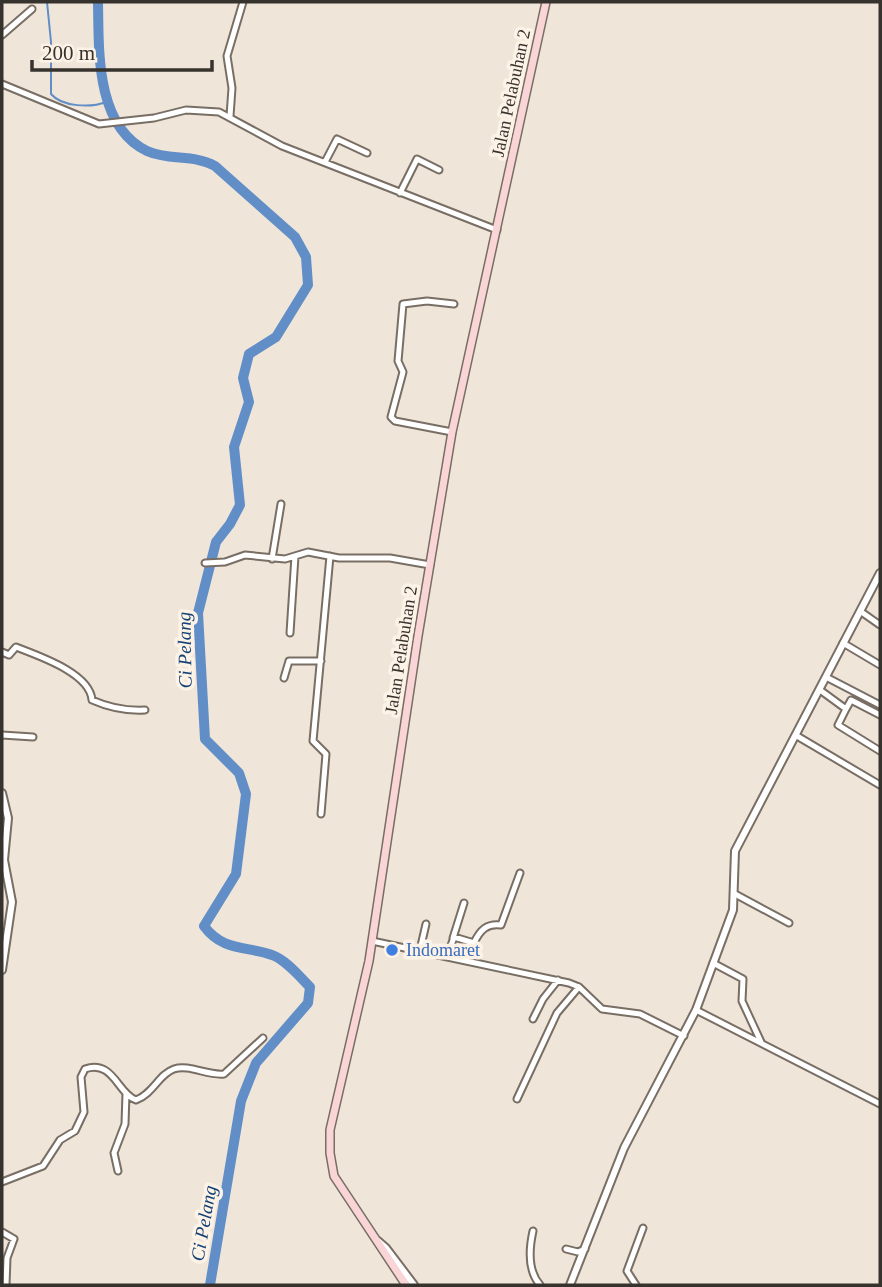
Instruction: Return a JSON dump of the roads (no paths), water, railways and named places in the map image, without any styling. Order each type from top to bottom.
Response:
[{"type":"main road","name":"Jalan Pelabuhan 2","points":[[407,1285],[374,1240],[334,1175],[329,1146],[372,941],[452,432],[546,2]]},
{"type":"street","points":[[230,116],[232,88],[227,56],[243,2]]},
{"type":"street","points":[[2,35],[32,9]]},
{"type":"street","points":[[2,84],[102,124],[195,109],[230,116],[265,139],[497,230]]},
{"type":"street","points":[[325,162],[337,139],[367,153]]},
{"type":"street","points":[[400,194],[416,159],[439,170]]},
{"type":"street","points":[[452,432],[395,421],[391,417],[403,372],[398,361],[403,304],[427,301],[454,304]]},
{"type":"street","points":[[272,559],[281,504]]},
{"type":"street","points":[[205,564],[245,555],[272,559],[304,552],[330,556],[390,558],[430,565]]},
{"type":"street","points":[[290,633],[295,556]]},
{"type":"street","points":[[321,814],[326,754],[313,741],[330,556]]},
{"type":"street","points":[[570,1285],[624,1148],[696,1010],[733,910],[735,851],[880,573]]},
{"type":"street","points":[[860,611],[880,625]]},
{"type":"street","points":[[843,643],[880,665]]},
{"type":"street","points":[[2,652],[9,656],[16,647],[79,676],[90,689],[92,700],[103,705],[129,711],[145,710]]},
{"type":"street","points":[[285,678],[289,661],[321,661]]},
{"type":"street","points":[[826,677],[880,705]]},
{"type":"street","points":[[820,690],[846,709]]},
{"type":"street","points":[[880,715],[851,700],[838,724],[880,751]]},
{"type":"street","points":[[2,735],[33,737]]},
{"type":"street","points":[[797,736],[880,785]]},
{"type":"street","points":[[2,793],[8,818],[3,854],[12,902],[2,970]]},
{"type":"street","points":[[453,938],[474,943],[479,932],[490,924],[501,925],[520,873]]},
{"type":"street","points":[[735,894],[789,923]]},
{"type":"street","points":[[447,957],[464,903]]},
{"type":"street","points":[[420,950],[426,924]]},
{"type":"street","points":[[372,941],[579,986],[603,1009],[640,1014],[684,1036]]},
{"type":"street","points":[[713,963],[743,979],[742,1001],[761,1043]]},
{"type":"street","points":[[533,1019],[543,999],[558,980]]},
{"type":"street","points":[[517,1098],[557,1013],[579,986]]},
{"type":"street","points":[[696,1010],[880,1104]]},
{"type":"street","points":[[2,1182],[43,1166],[60,1140],[75,1131],[84,1112],[80,1077],[85,1069],[95,1067],[112,1075],[133,1099],[146,1096],[165,1075],[177,1068],[224,1074],[263,1038]]},
{"type":"street","points":[[118,1171],[114,1153],[125,1124],[127,1093]]},
{"type":"street","points":[[636,1285],[627,1271],[643,1228]]},
{"type":"street","points":[[533,1231],[530,1262],[532,1274],[540,1285]]},
{"type":"street","points":[[2,1232],[14,1239],[7,1258],[6,1285]]},
{"type":"street","points":[[374,1240],[386,1248],[414,1285]]},
{"type":"street","points":[[566,1250],[578,1252],[586,1249]]},
{"type":"waterway","points":[[47,2],[51,42],[51,94],[69,104],[93,105],[106,102]]},
{"type":"waterway","name":"Ci Pelang","points":[[98,2],[103,85],[118,124],[130,139],[155,154],[199,160],[215,166],[295,237],[306,257],[308,285],[276,337],[249,354],[243,378],[249,402],[234,447],[240,505],[216,542],[198,613],[205,739],[239,773],[246,794],[236,874],[204,926],[227,944],[277,957],[310,987],[308,1003],[256,1063],[241,1101],[210,1285]]},
{"type":"place","name":"Indomaret","points":[[392,950]]}]
